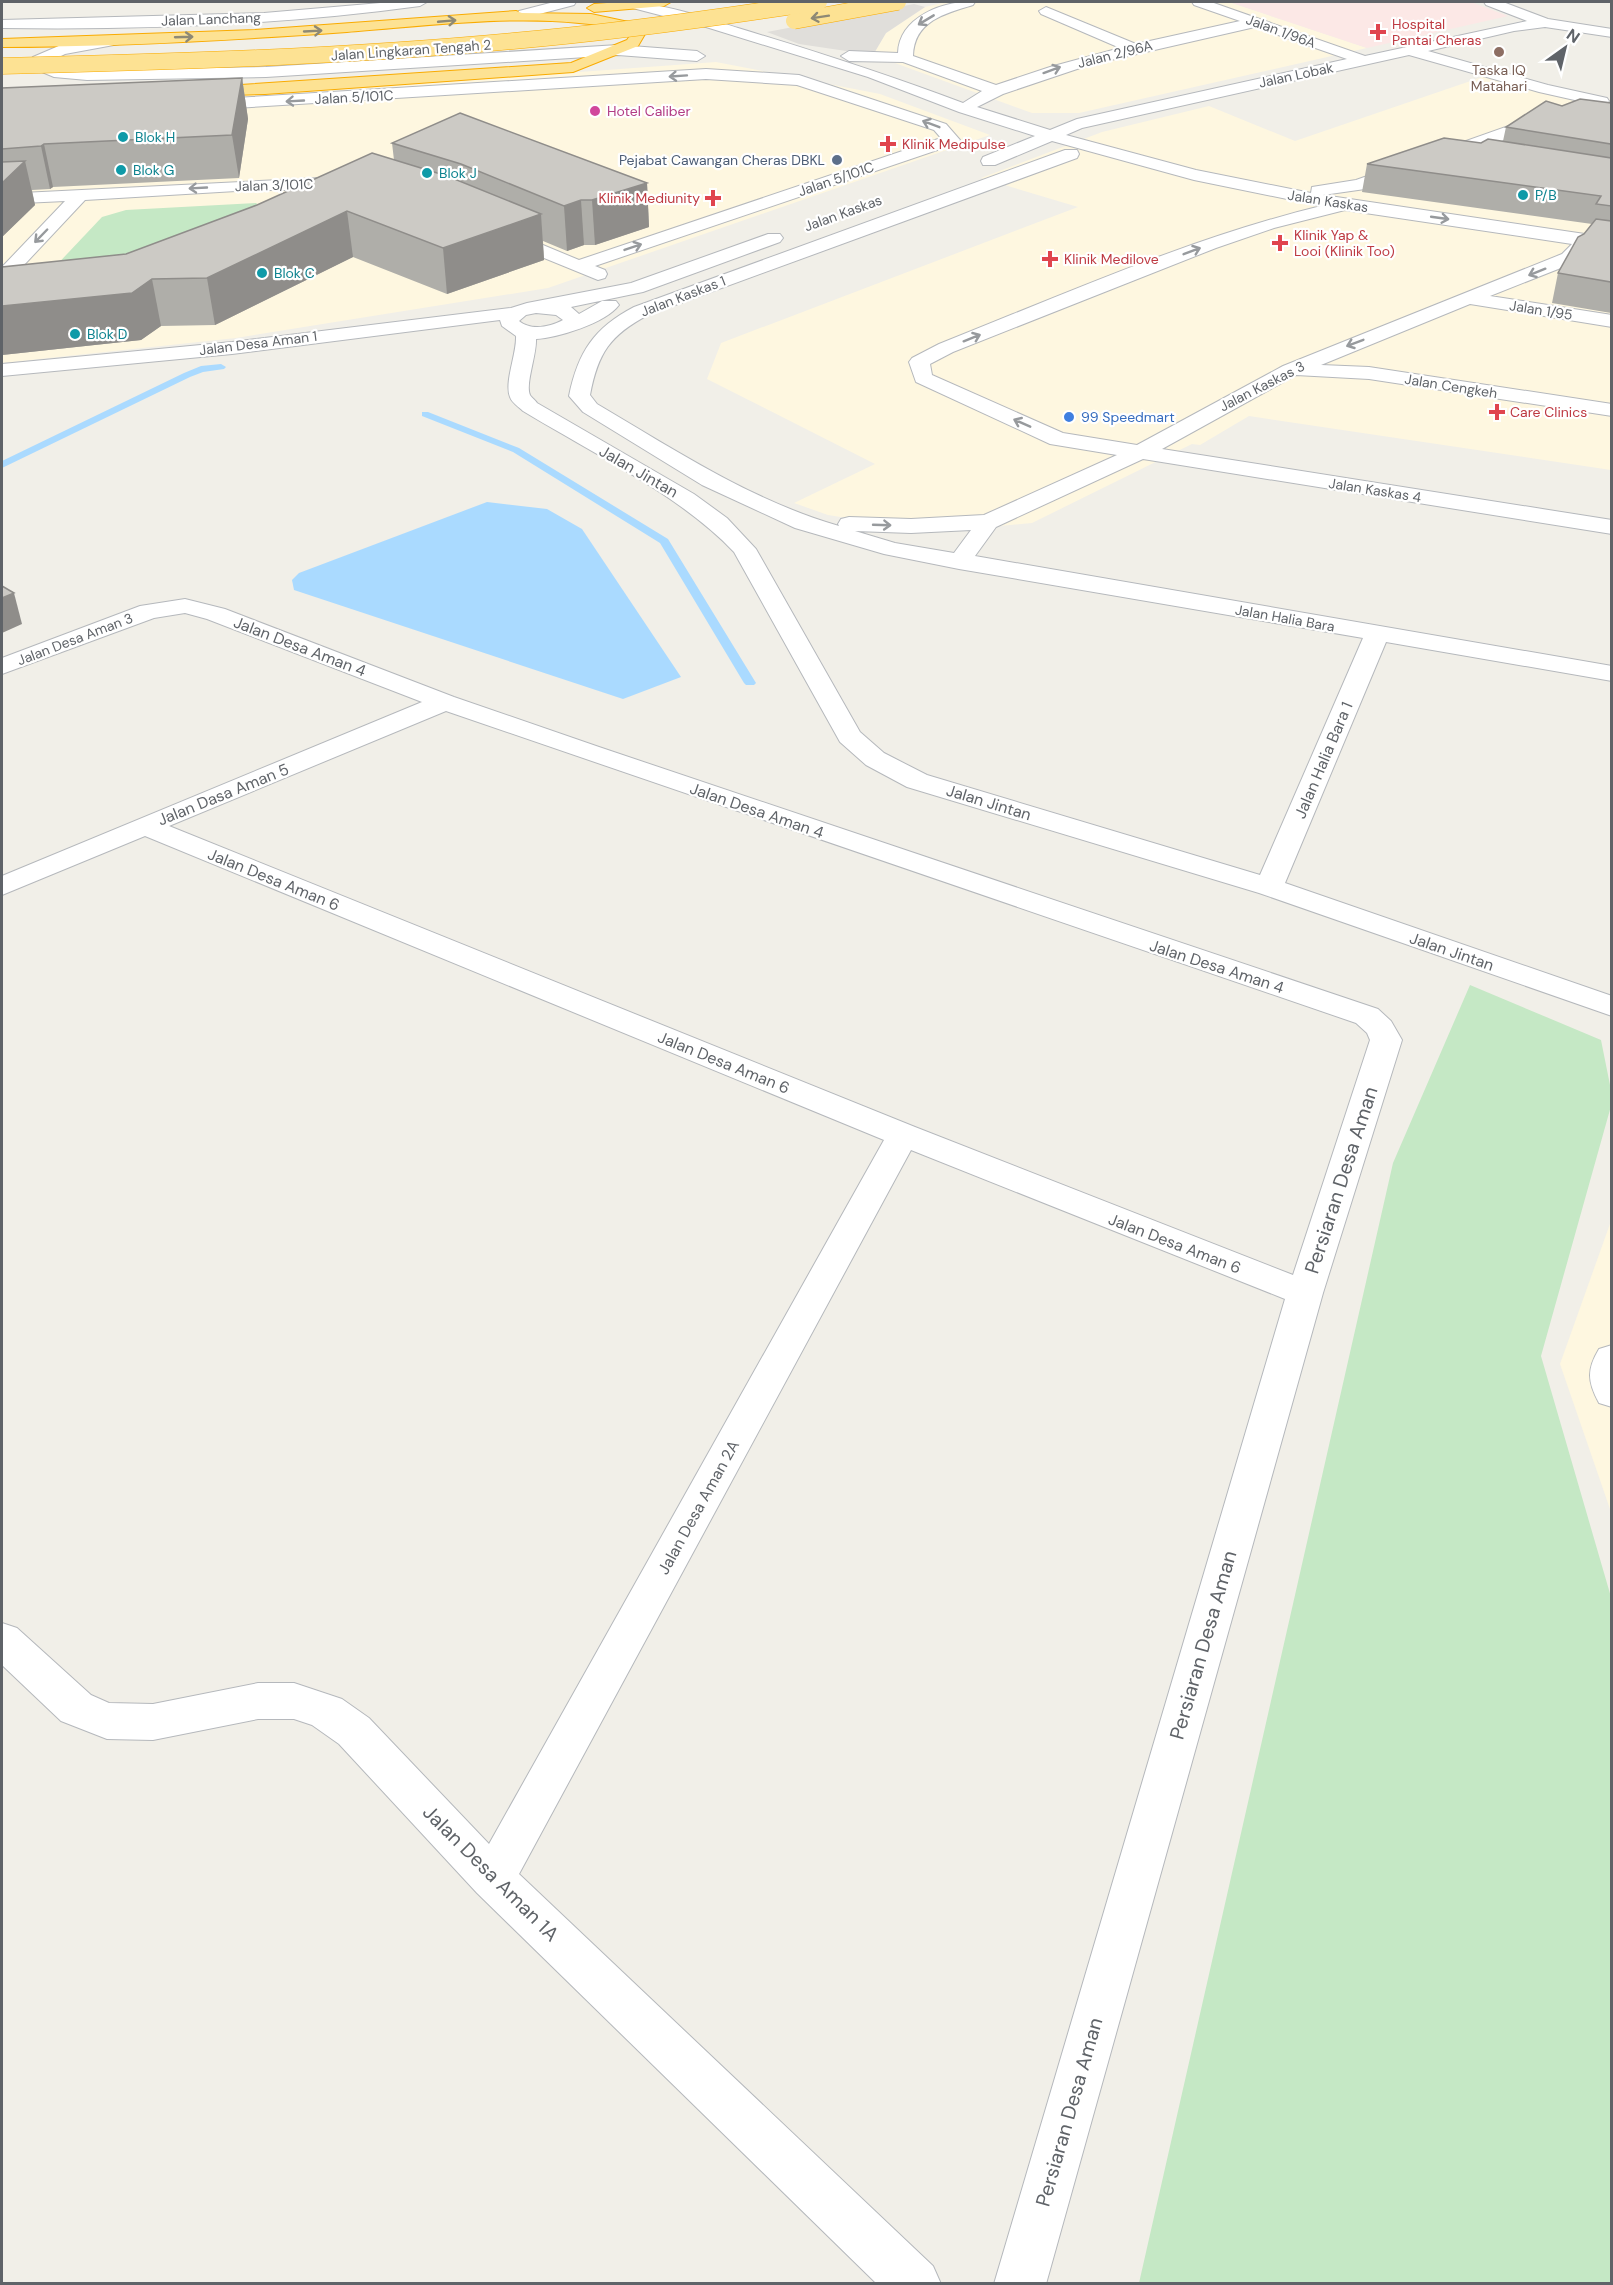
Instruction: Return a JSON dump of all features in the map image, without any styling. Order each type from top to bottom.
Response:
[{"type":"highway","points":[[2,44],[333,30],[664,2]]},
{"type":"highway","name":"Jalan Lingkaran Tengah 2","points":[[2,56],[191,52],[429,39],[583,25],[758,2]]},
{"type":"highway","name":"Jalan Lingkaran Tengah 2","points":[[2,66],[187,62],[427,50],[603,33],[819,2]]},
{"type":"highway","points":[[704,42],[898,2]]},
{"type":"highway","points":[[184,99],[573,67],[633,43],[638,34],[633,27],[591,18],[494,17]]},
{"type":"highway","points":[[78,90],[116,90],[181,82],[258,79],[522,59],[675,39]]},
{"type":"street","name":"Jalan Lanchang","points":[[2,24],[245,19],[336,13],[420,2]]},
{"type":"street","points":[[524,14],[569,2]]},
{"type":"street","points":[[905,58],[906,40],[914,27],[935,15],[968,2]]},
{"type":"street","name":"Jalan 1/96A","points":[[1199,2],[1363,60]]},
{"type":"street","points":[[1491,2],[1545,23],[1611,33]]},
{"type":"street","name":"Jalan Kaskas","points":[[633,3],[704,42],[789,48],[910,87],[930,97],[971,104],[1049,135],[1194,175],[1346,205],[1611,244]]},
{"type":"street","points":[[1046,11],[1133,48]]},
{"type":"street","name":"Jalan 2/96A","points":[[971,104],[1058,68],[1133,48],[1257,22]]},
{"type":"street","name":"Jalan Lobak","points":[[1049,135],[1088,121],[1514,27],[1545,23]]},
{"type":"street","points":[[125,39],[61,50],[38,60],[40,66],[54,72],[87,75],[266,72],[618,50],[672,57]]},
{"type":"street","points":[[573,67],[672,57],[704,42]]},
{"type":"street","points":[[789,48],[859,57],[905,58],[998,91]]},
{"type":"street","points":[[1409,50],[1545,89],[1611,103]]},
{"type":"street","points":[[762,57],[819,66],[930,97]]},
{"type":"street","points":[[859,57],[971,104]]},
{"type":"street","name":"Jalan 5/101C","points":[[184,99],[502,88],[780,69],[876,82]]},
{"type":"street","name":"Jalan 5/101C","points":[[578,266],[952,140],[940,127],[799,80],[706,74]]},
{"type":"street","points":[[410,80],[469,83],[502,88]]},
{"type":"street","points":[[1290,195],[1359,185],[1572,111],[1594,100]]},
{"type":"street","points":[[972,167],[1016,151],[1049,135]]},
{"type":"street","name":"Jalan Kaskas","points":[[1049,135],[1071,154],[1235,196],[1263,212]]},
{"type":"street","name":"Jalan Kaskas 1","points":[[959,562],[892,549],[803,522],[710,480],[590,408],[579,396],[582,380],[607,333],[621,321],[642,311],[1071,154]]},
{"type":"street","points":[[1450,154],[1485,160]]},
{"type":"street","name":"Jalan 3/101C","points":[[2,198],[309,183],[369,188]]},
{"type":"street","points":[[1140,453],[1058,439],[923,378],[919,362],[946,348],[1124,277],[1263,212],[1346,205],[1359,185]]},
{"type":"street","points":[[316,200],[349,186]]},
{"type":"street","points":[[2,277],[80,195]]},
{"type":"street","points":[[488,228],[636,288]]},
{"type":"street","name":"Jalan Kaskas","points":[[542,307],[636,288],[793,231]]},
{"type":"street","name":"Jalan Kaskas 3","points":[[959,562],[988,522],[1140,453],[1290,370],[1569,258],[1585,240]]},
{"type":"street","name":"Jalan Kaskas","points":[[526,331],[544,332],[566,327],[588,318],[636,288]]},
{"type":"street","name":"Jalan 1/95","points":[[1470,299],[1611,321]]},
{"type":"street","points":[[519,386],[548,355],[573,317],[570,313],[542,307]]},
{"type":"street","name":"Jalan Desa Aman 1","points":[[2,370],[232,348],[489,315],[514,314],[542,307]]},
{"type":"street","points":[[514,314],[509,322],[517,329],[526,331],[528,348],[519,386]]},
{"type":"street","name":"Jalan Cengkeh","points":[[1290,370],[1369,373],[1611,410]]},
{"type":"street","name":"Jalan Jintan","points":[[519,386],[520,397],[530,407],[686,499],[719,523],[744,549],[849,736],[875,759],[917,781],[1269,887],[1611,1007]]},
{"type":"street","points":[[1058,439],[1075,482]]},
{"type":"street","name":"Jalan Kaskas 4","points":[[1140,453],[1611,527]]},
{"type":"street","name":"Jalan Kaskas 1","points":[[803,522],[911,526],[988,522]]},
{"type":"street","name":"Jalan Halia Bara","points":[[959,562],[1611,674]]},
{"type":"street","name":"Jalan Desa Aman 4","points":[[149,611],[185,606],[216,614],[445,702],[1135,939],[1367,1016]]},
{"type":"street","name":"Jalan Desa Aman 3","points":[[2,667],[149,611]]},
{"type":"street","name":"Jalan Halia Bara 1","points":[[1269,887],[1377,633]]},
{"type":"street","name":"Jalan Dasa Aman 5","points":[[2,886],[445,702]]},
{"type":"street","name":"Jalan Desa Aman 6","points":[[144,826],[903,1135],[1305,1293]]},
{"type":"street","name":"Persiaran Desa Aman","points":[[1020,2283],[1305,1293],[1386,1040],[1380,1028],[1367,1016]]},
{"type":"street","name":"Jalan Desa Aman 2A","points":[[493,1879],[903,1135]]},
{"type":"street","points":[[1611,1358],[1607,1369],[1611,1393]]},
{"type":"street","name":"Jalan Desa Aman 1A","points":[[2,1640],[76,1707],[106,1721],[153,1722],[258,1701],[294,1701],[327,1712],[354,1731],[493,1879],[915,2283]]},
{"type":"shaded area","points":[[946,2],[1229,2],[1367,48],[1079,113],[1032,113],[873,55],[886,33],[925,7]]},
{"type":"shaded area","name":"Hospital Pantai Cheras","points":[[1229,2],[1471,2],[1508,16],[1367,48]]},
{"type":"shaded area","points":[[914,4],[925,7],[886,33],[873,55],[799,44],[767,32]]},
{"type":"shaded area","points":[[716,62],[880,94],[990,135],[548,288],[236,338],[2,363],[2,104],[322,91]]},
{"type":"shaded area","points":[[1494,73],[1611,100],[1611,470],[1249,416],[1200,445],[1192,444],[1032,523],[936,532],[828,515],[794,503],[875,464],[707,379],[721,343],[1078,207],[981,178],[1102,132],[1209,106],[1295,141]]},
{"type":"shaded area","points":[[1611,1221],[1611,1512],[1560,1364]]},
{"type":"green space","points":[[256,203],[262,208],[102,273],[50,272],[102,217],[126,210]]},
{"type":"green space","points":[[1470,985],[1601,1040],[1611,1090],[1611,1106],[1541,1356],[1611,1597],[1611,2283],[1139,2283],[1393,1163]]},
{"type":"water","points":[[487,502],[547,509],[582,529],[681,677],[623,699],[294,590],[292,580],[299,573]]},
{"type":"building","points":[[242,78],[232,135],[44,144],[2,149],[2,88]]},
{"type":"building","points":[[1580,99],[1611,103],[1611,144],[1506,127],[1546,101],[1562,106]]},
{"type":"building","points":[[460,113],[647,183],[564,206],[461,164],[392,143]]},
{"type":"building","points":[[1444,138],[1481,143],[1488,139],[1611,158],[1611,206],[1596,204],[1601,196],[1367,164]]},
{"type":"building","points":[[372,153],[447,176],[541,214],[443,248],[347,211],[207,278],[152,279],[132,293],[2,306],[2,267],[126,254],[257,205]]},
{"type":"building","points":[[25,161],[2,183],[2,162]]},
{"type":"building","points":[[1596,219],[1611,221],[1611,282],[1558,273],[1578,237],[1584,234]]},
{"type":"building","points":[[2,586],[14,593],[2,598]]},
{"type":"waterway","points":[[2,465],[187,375],[201,369],[221,367]]},
{"type":"waterway","points":[[425,414],[516,450],[664,541],[750,683]]},
{"type":"place","name":"Hospital Pantai Cheras","points":[[1378,32]]},
{"type":"place","name":"Taska IQ Matahari","points":[[1499,52]]},
{"type":"place","name":"Hotel Caliber","points":[[595,111]]},
{"type":"place","name":"Blok H","points":[[123,137]]},
{"type":"place","name":"Klinik Medipulse","points":[[888,144]]},
{"type":"place","name":"Pejabat Cawangan Cheras DBKL","points":[[837,160]]},
{"type":"place","name":"Blok G","points":[[121,170]]},
{"type":"place","name":"Blok J","points":[[427,173]]},
{"type":"place","name":"P/B","points":[[1523,195]]},
{"type":"place","name":"Klinik Mediunity","points":[[713,198]]},
{"type":"place","name":"Klinik Yap & Looi (Klinik Too)","points":[[1280,243]]},
{"type":"place","name":"Klinik Medilove","points":[[1050,259]]},
{"type":"place","name":"Blok C","points":[[262,273]]},
{"type":"place","name":"Blok D","points":[[75,334]]},
{"type":"place","name":"Care Clinics","points":[[1497,412]]},
{"type":"place","name":"99 Speedmart","points":[[1069,417]]}]
